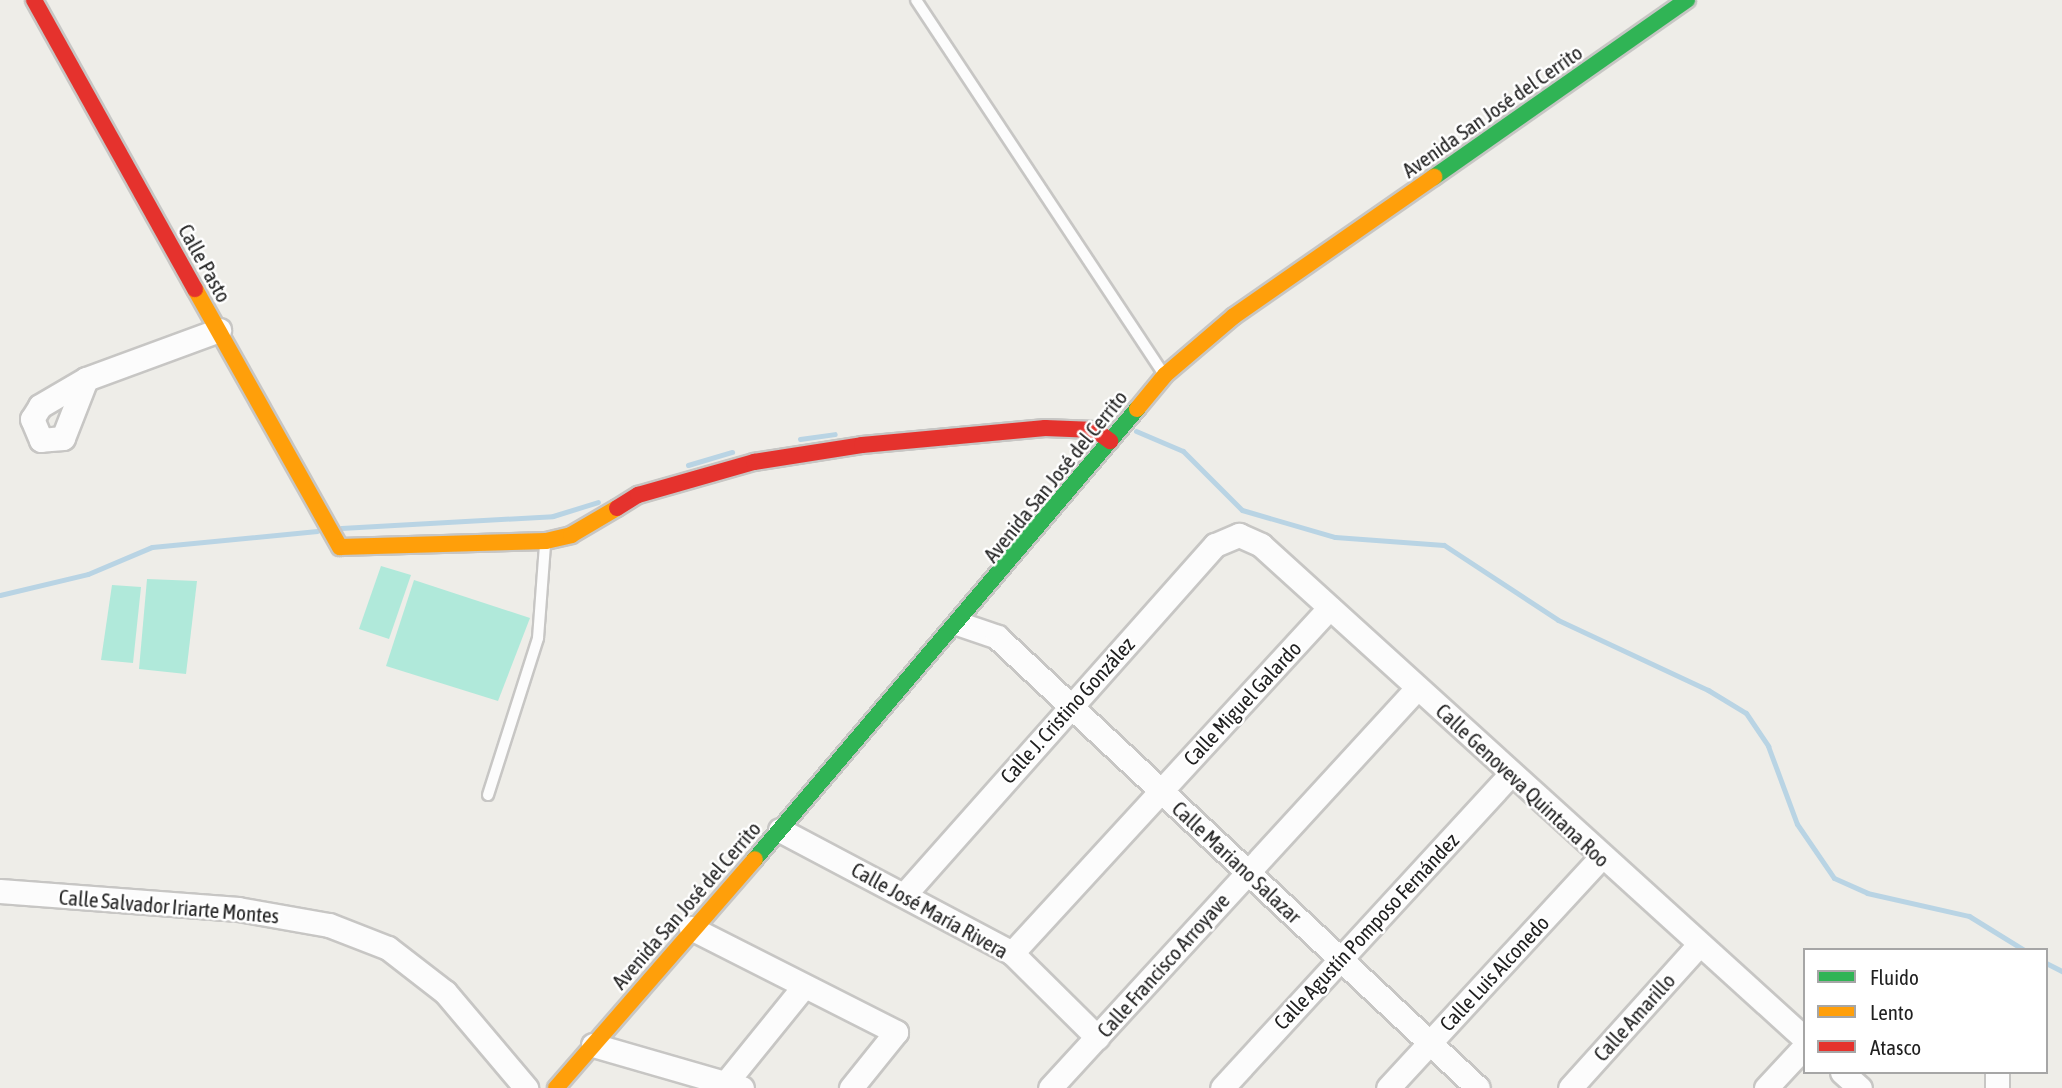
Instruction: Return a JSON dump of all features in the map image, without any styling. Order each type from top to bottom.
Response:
[{"type":"street","name":"Calle Pasto","points":[[34,0],[337,542],[546,541]]},
{"type":"street","name":"Avenida San José del Cerrito","points":[[556,1088],[691,928],[960,624],[1165,375],[1234,316],[1687,0]]},
{"type":"street","points":[[86,379],[219,330]]},
{"type":"street","points":[[546,541],[571,535],[638,495],[754,461],[1045,428],[1095,430],[1110,440]]},
{"type":"street","name":"Calle Genoveva Quintana Roo","points":[[1239,535],[1261,545],[1698,946],[1803,1037]]},
{"type":"street","name":"Calle J. Cristino González","points":[[904,895],[1215,545],[1239,535]]},
{"type":"street","points":[[985,594],[997,637]]},
{"type":"street","name":"Calle Miguel Galardo","points":[[1012,953],[1329,608]]},
{"type":"street","name":"Calle Mariano Salazar","points":[[960,624],[997,637],[1478,1088]]},
{"type":"street","name":"Calle Francisco Arroyave","points":[[1050,1088],[1416,688]]},
{"type":"street","name":"Calle Agustín Pomposo Fernández","points":[[1222,1088],[1511,774]]},
{"type":"street","name":"Calle José María Rivera","points":[[780,830],[1012,953],[1097,1037]]},
{"type":"street","name":"Calle Luis Alconedo","points":[[1388,1088],[1601,857]]},
{"type":"street","name":"Calle Salvador Iriarte Montes","points":[[0,891],[238,908],[329,925],[388,948],[445,992],[526,1088]]},
{"type":"street","points":[[691,928],[896,1032],[851,1088]]},
{"type":"street","name":"Calle Amarillo","points":[[1570,1088],[1698,946]]},
{"type":"street","points":[[593,1045],[735,1084],[804,986]]},
{"type":"street","points":[[1766,1088],[1803,1048]]},
{"type":"street","points":[[1845,1074],[1860,1088]]},
{"type":"lane","points":[[916,0],[1165,375]]},
{"type":"lane","points":[[488,795],[538,638],[546,541]]},
{"type":"green space","points":[[381,566],[411,575],[389,639],[359,629]]},
{"type":"green space","points":[[147,579],[197,581],[186,674],[139,669]]},
{"type":"green space","points":[[414,580],[530,618],[498,701],[386,666]]},
{"type":"green space","points":[[112,585],[141,587],[133,663],[101,660]]},
{"type":"waterway","points":[[1136,431],[1183,451],[1242,510],[1335,537],[1444,545],[1558,620],[1708,690],[1746,713],[1768,746],[1797,824],[1834,878],[1867,893],[1969,916],[2021,948]]},
{"type":"waterway","points":[[800,439],[835,434]]},
{"type":"waterway","points":[[688,465],[732,452]]},
{"type":"waterway","points":[[341,528],[553,516],[598,502]]},
{"type":"waterway","points":[[0,595],[88,574],[152,547],[317,531]]},
{"type":"waterway","points":[[2048,964],[2062,971]]},
{"type":"traffic: fast","points":[[1434,177],[1687,0]]},
{"type":"traffic: fast","points":[[755,859],[1137,409]]},
{"type":"traffic: slow","points":[[1137,409],[1165,375],[1234,316],[1434,177]]},
{"type":"traffic: slow","points":[[195,289],[340,547],[546,541],[571,535],[617,508]]},
{"type":"traffic: slow","points":[[556,1088],[755,859]]},
{"type":"traffic: jam","points":[[34,0],[195,289]]},
{"type":"traffic: jam","points":[[617,508],[638,495],[754,462],[862,445],[1045,428],[1095,430],[1110,441]]}]
